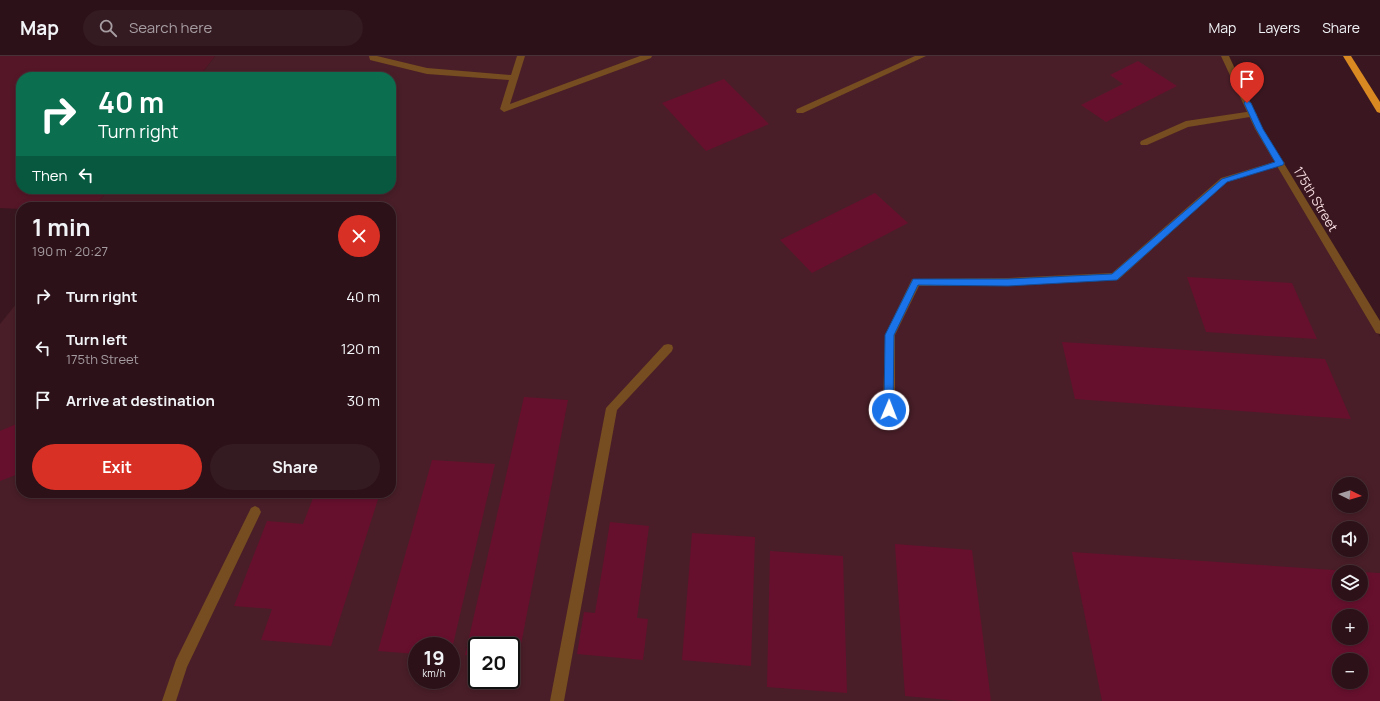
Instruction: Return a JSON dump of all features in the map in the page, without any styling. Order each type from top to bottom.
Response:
[{"type":"highway","points":[[1347,56],[1380,110]]},
{"type":"street","points":[[373,56],[372,58],[427,71],[514,78]]},
{"type":"street","points":[[521,56],[504,109],[648,56]]},
{"type":"street","points":[[800,111],[922,56]]},
{"type":"street","name":"175th Street","points":[[1225,56],[1259,129],[1380,330]]},
{"type":"street","points":[[1144,143],[1186,124],[1253,114]]},
{"type":"street","points":[[889,410],[890,335],[916,282],[1008,282],[1114,277],[1224,180],[1280,163]]},
{"type":"street","points":[[557,701],[612,408],[668,348]]},
{"type":"street","points":[[169,701],[182,665],[255,512]]},
{"type":"shaded area","points":[[0,56],[215,56],[203,72],[16,72],[16,194],[105,194],[98,202],[16,202],[16,209],[0,208]]},
{"type":"shaded area","points":[[215,56],[1227,56],[1259,129],[1380,337],[1380,701],[0,701],[0,324],[16,304],[16,498],[396,498],[396,202],[98,202],[105,194],[396,194],[396,72],[203,72]]},
{"type":"building","points":[[1138,61],[1177,86],[1106,122],[1081,105],[1123,84],[1110,75]]},
{"type":"building","points":[[724,79],[769,124],[706,151],[662,103]]},
{"type":"building","points":[[875,193],[908,223],[812,273],[780,240]]},
{"type":"building","points":[[1187,277],[1292,283],[1317,339],[1206,332]]},
{"type":"building","points":[[1062,342],[1325,359],[1351,419],[1075,399]]},
{"type":"building","points":[[524,397],[568,400],[520,650],[520,637],[469,637]]},
{"type":"building","points":[[16,424],[16,475],[0,481],[0,431]]},
{"type":"building","points":[[432,460],[495,464],[455,637],[408,637],[408,653],[378,651]]},
{"type":"building","points":[[313,498],[378,498],[331,646],[261,640],[272,609],[234,606],[267,521],[303,524]]},
{"type":"building","points":[[610,522],[649,526],[637,618],[648,619],[643,660],[577,654],[584,612],[595,613]]},
{"type":"building","points":[[692,533],[755,537],[751,666],[682,660]]},
{"type":"building","points":[[895,544],[972,550],[991,701],[960,701],[905,696]]},
{"type":"building","points":[[770,551],[843,556],[847,693],[767,687]]},
{"type":"building","points":[[1072,552],[1332,570],[1332,601],[1368,601],[1368,572],[1380,573],[1380,701],[1102,701]]},
{"type":"building","points":[[468,642],[468,655],[465,655]]},
{"type":"route","points":[[889,410],[890,335],[916,282],[1008,282],[1114,277],[1224,180],[1280,163],[1259,129],[1247,103]]}]
